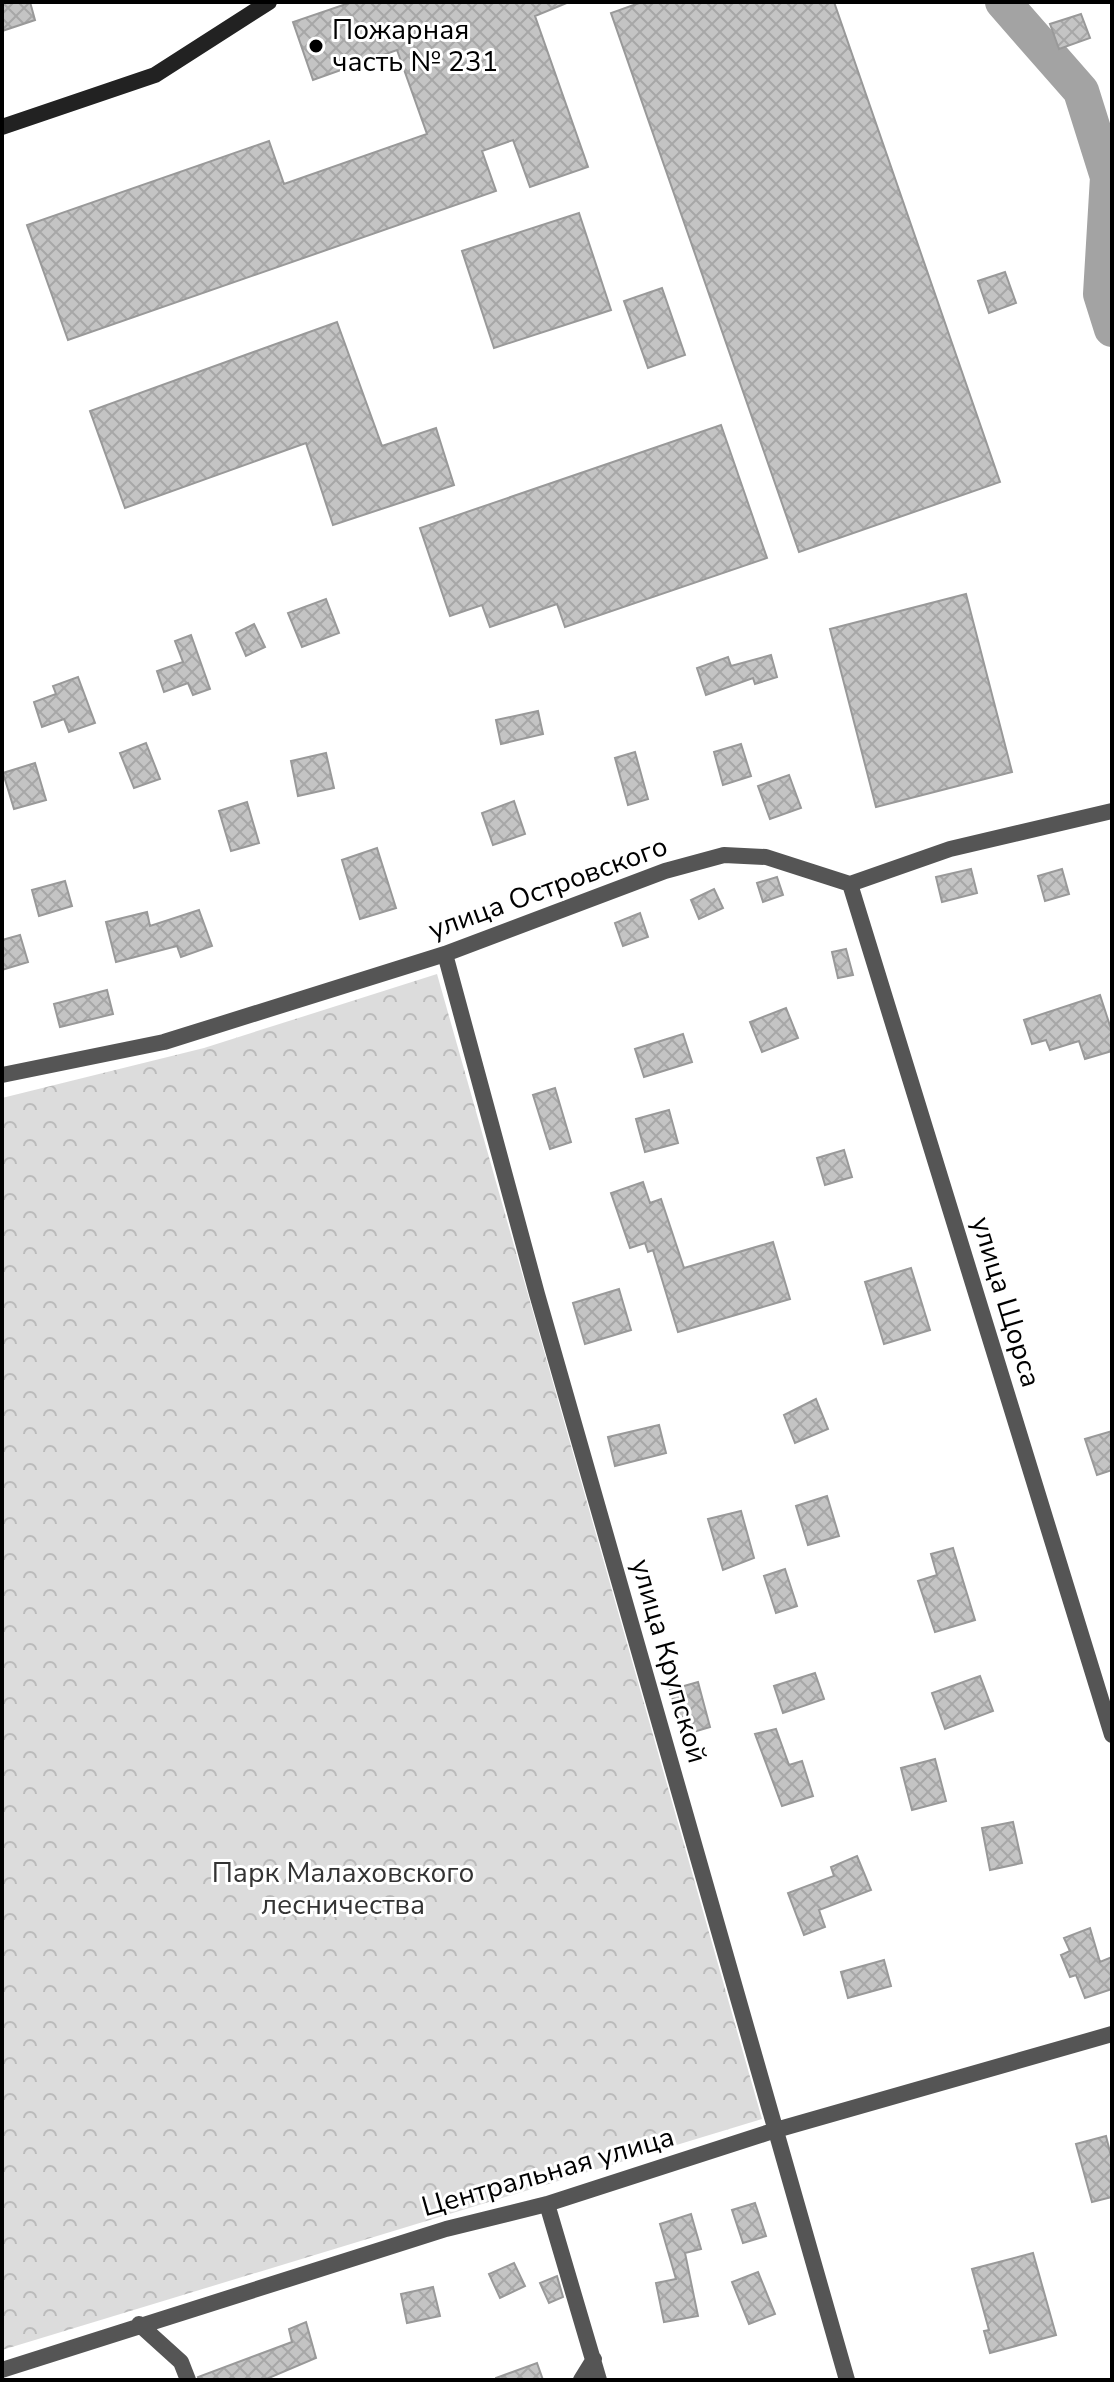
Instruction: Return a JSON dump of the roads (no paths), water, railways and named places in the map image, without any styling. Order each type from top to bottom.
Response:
[{"type":"main road","points":[[2,127],[155,75],[269,2]]},
{"type":"street","points":[[850,884],[950,849],[1112,811]]},
{"type":"street","name":"улица Островского","points":[[2,1075],[164,1042],[445,954],[665,871],[724,855],[766,857],[850,884]]},
{"type":"street","name":"улица Щорса","points":[[850,884],[1112,1735]]},
{"type":"street","name":"улица Крупской","points":[[445,954],[541,1309],[847,2380]]},
{"type":"street","name":"Центральная улица","points":[[2,2370],[446,2229],[547,2204],[776,2130],[1112,2034]]},
{"type":"street","points":[[547,2204],[599,2380]]},
{"type":"street","points":[[139,2324],[181,2362],[188,2380]]},
{"type":"street","points":[[581,2380],[594,2359]]},
{"type":"waterway","points":[[1003,2],[1081,91],[1108,177],[1101,294],[1112,329]]},
{"type":"place","name":"Пожарная часть № 231","points":[[316,46]]},
{"type":"park label","name":"Парк Малаховского лесничества","points":[[343,1889]]}]
